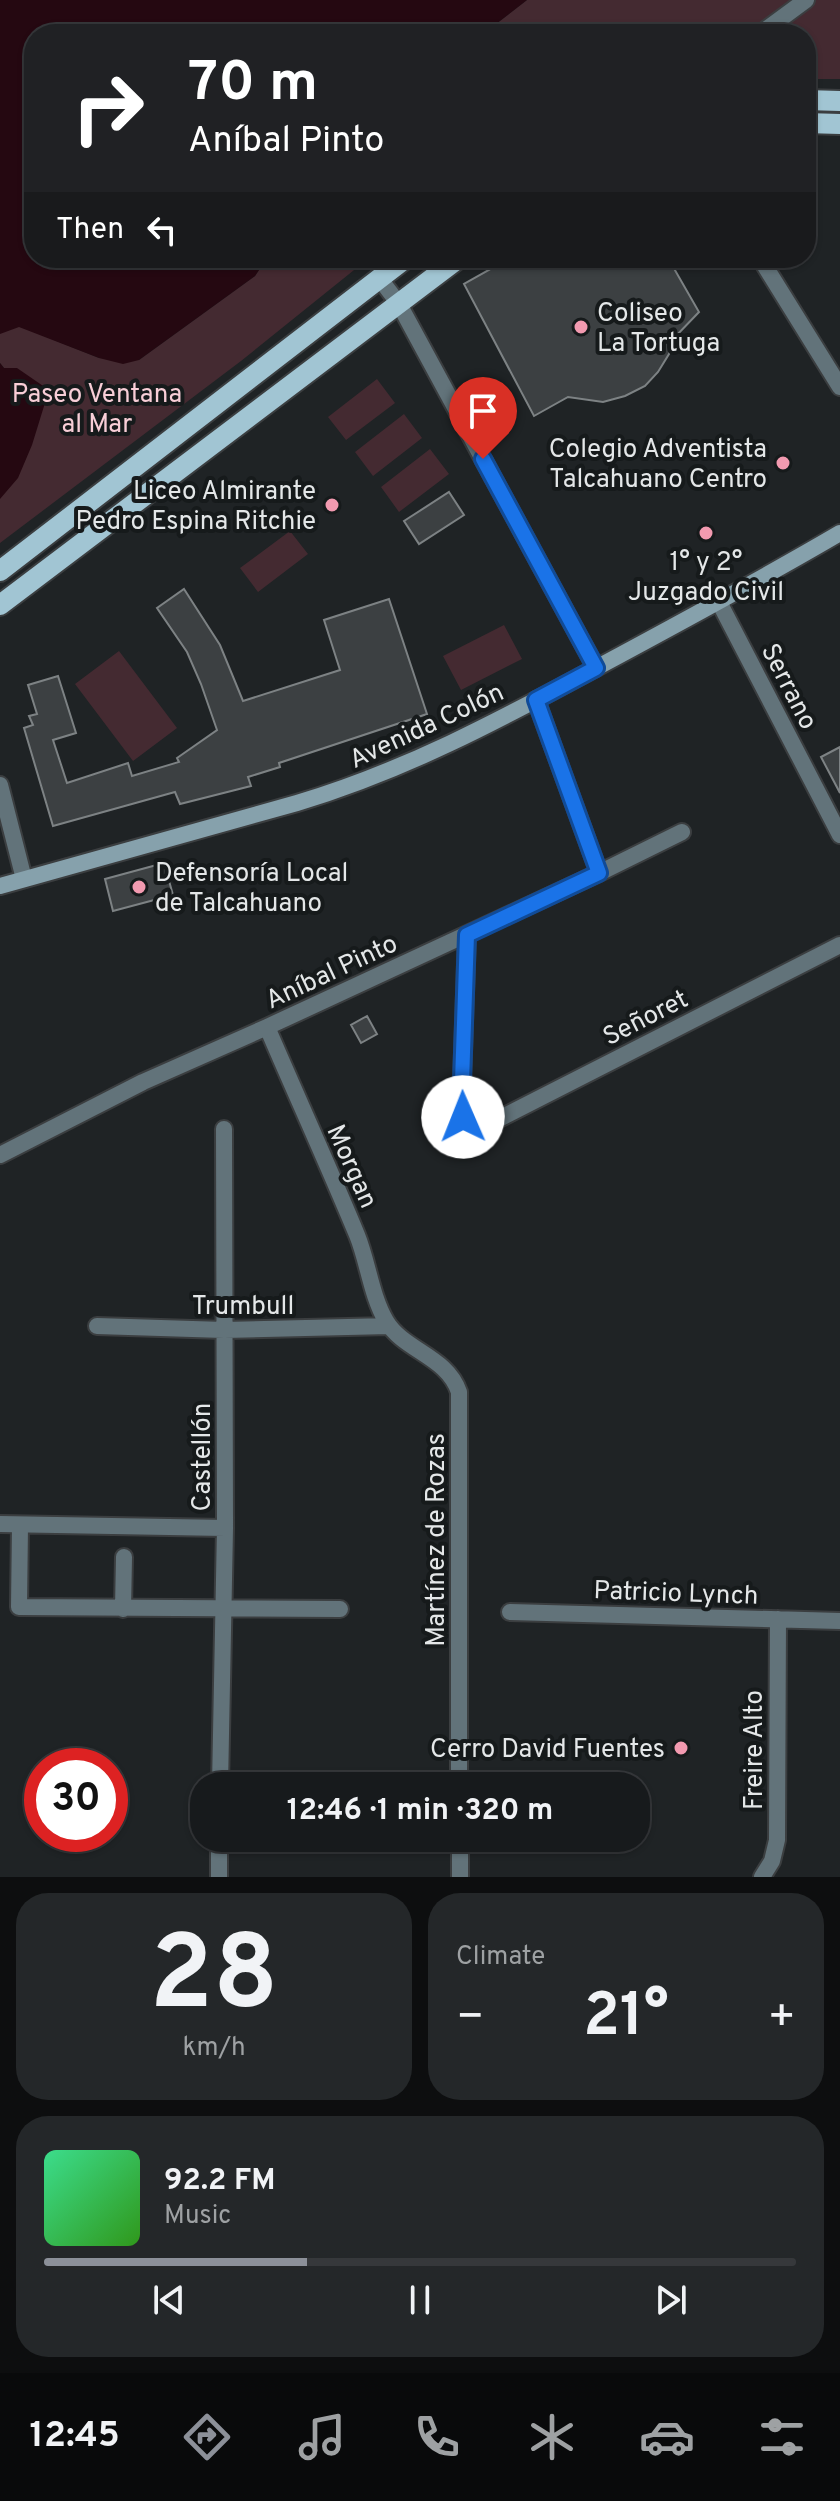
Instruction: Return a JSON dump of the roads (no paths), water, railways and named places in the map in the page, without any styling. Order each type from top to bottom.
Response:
[{"type":"main road","points":[[816,100],[840,101]]},
{"type":"main road","points":[[816,123],[840,124]]},
{"type":"main road","points":[[0,571],[394,268]]},
{"type":"main road","points":[[0,605],[446,268]]},
{"type":"main road","name":"Avenida Colón","points":[[0,886],[338,791],[413,762],[596,668],[840,533]]},
{"type":"street","points":[[774,24],[806,0]]},
{"type":"street","points":[[766,268],[840,387]]},
{"type":"street","points":[[380,279],[399,304],[596,668]]},
{"type":"street","name":"Serrano","points":[[719,602],[833,805],[840,835]]},
{"type":"street","points":[[536,700],[599,873]]},
{"type":"street","points":[[0,785],[24,879]]},
{"type":"street","name":"Aníbal Pinto","points":[[0,1155],[133,1087],[467,935],[682,832]]},
{"type":"street","name":"Señoret","points":[[467,935],[461,1111],[471,1126],[483,1127],[840,945]]},
{"type":"street","name":"Morgan","points":[[267,1027],[346,1207],[380,1309],[389,1326]]},
{"type":"street","name":"Castellón","points":[[220,1772],[225,1528],[224,1129]]},
{"type":"street","name":"Trumbull","points":[[97,1326],[224,1330],[389,1326]]},
{"type":"street","name":"Martínez de Rozas","points":[[389,1326],[446,1369],[459,1392],[459,1772]]},
{"type":"street","points":[[0,1524],[225,1528]]},
{"type":"street","points":[[20,1525],[19,1607],[340,1609]]},
{"type":"street","points":[[123,1609],[124,1557]]},
{"type":"street","name":"Patricio Lynch","points":[[510,1612],[840,1621]]},
{"type":"street","name":"Freire Alto","points":[[762,1877],[772,1861],[777,1840],[778,1619]]},
{"type":"street","points":[[219,1852],[219,1877]]},
{"type":"street","points":[[460,1852],[460,1877]]},
{"type":"place","name":"Coliseo La Tortuga","points":[[581,327]]},
{"type":"place","name":"Colegio Adventista Talcahuano Centro","points":[[783,463]]},
{"type":"place","name":"Liceo Almirante Pedro Espina Ritchie","points":[[332,505]]},
{"type":"place","name":"1° y 2° Juzgado Civil","points":[[706,533]]},
{"type":"place","name":"Defensoría Local de Talcahuano","points":[[139,887]]},
{"type":"place","name":"Cerro David Fuentes","points":[[681,1748]]},
{"type":"park label","name":"Paseo Ventana al Mar","points":[[97,408]]}]
